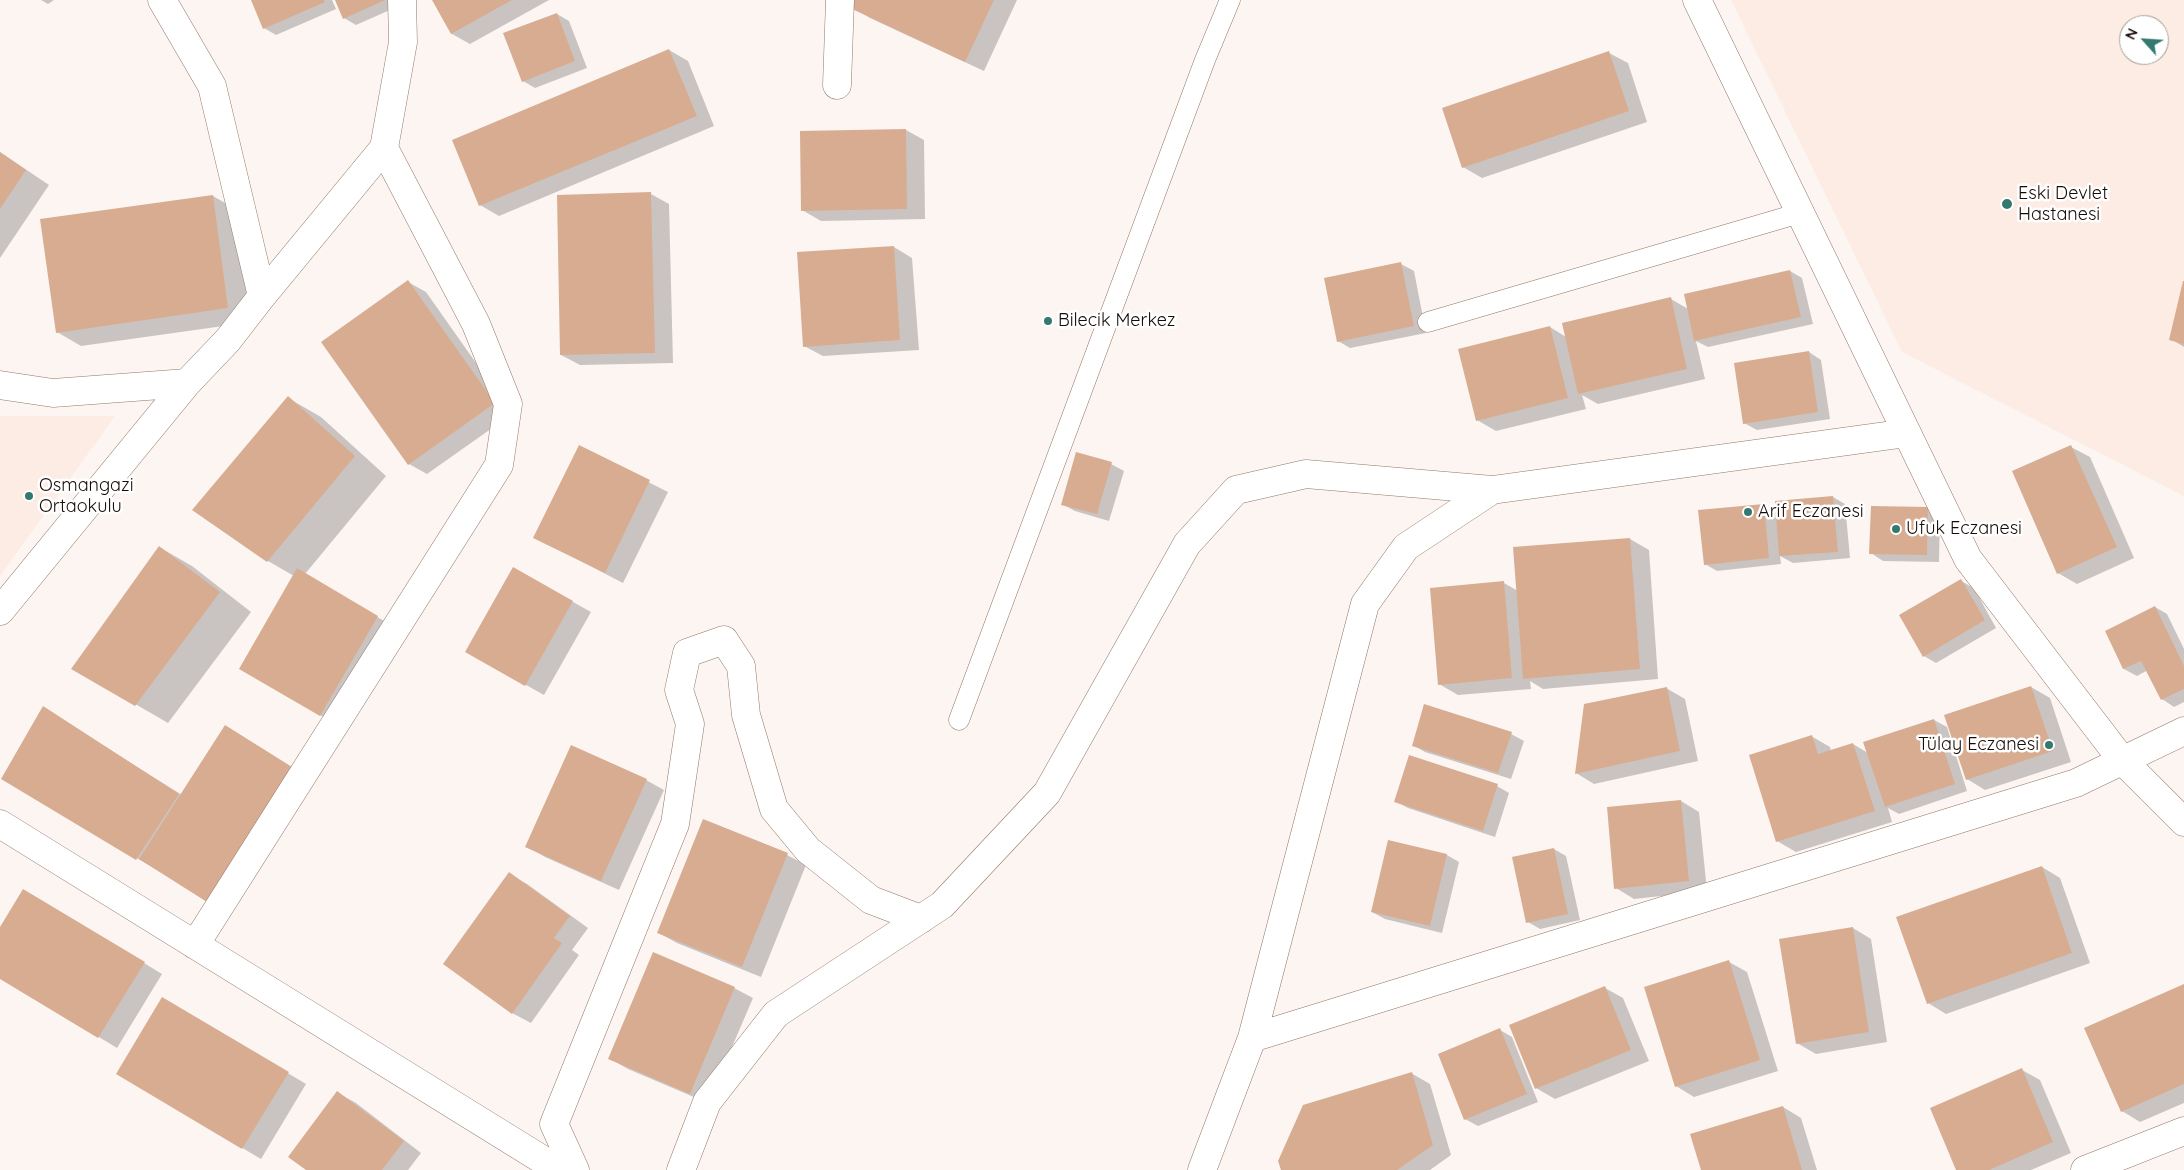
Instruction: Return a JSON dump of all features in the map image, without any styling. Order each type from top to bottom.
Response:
[{"type":"street","points":[[162,0],[212,86],[262,296]]},
{"type":"street","points":[[0,611],[187,383],[228,340],[384,148],[403,42],[402,0]]},
{"type":"street","points":[[837,85],[840,0]]},
{"type":"street","points":[[1697,0],[1968,559],[2122,760],[2184,822]]},
{"type":"street","points":[[195,944],[499,466],[508,404],[476,324],[384,148]]},
{"type":"street","points":[[0,385],[53,393],[187,383]]},
{"type":"street","points":[[681,1170],[706,1102],[776,1014],[942,905],[1047,793],[1186,544],[1236,490],[1306,474],[1492,490],[1907,433]]},
{"type":"street","points":[[1202,1170],[1252,1038],[1365,604],[1406,547],[1492,490]]},
{"type":"street","points":[[574,1170],[554,1124],[675,824],[690,724],[679,690],[686,652],[724,640],[742,666],[746,715],[774,809],[808,850],[872,900],[921,919]]},
{"type":"street","points":[[1252,1038],[2076,783],[2184,731]]},
{"type":"street","points":[[0,824],[559,1170]]},
{"type":"street","points":[[2085,1170],[2184,1131]]},
{"type":"lane","points":[[959,720],[1198,78],[1230,0]]},
{"type":"lane","points":[[1428,322],[1800,213]]},
{"type":"shaded area","name":"Eski Devlet Hastanesi","points":[[1731,0],[2184,0],[2184,496],[1902,352]]},
{"type":"shaded area","name":"Osmangazi Ortaokulu","points":[[0,416],[115,416],[0,576]]},
{"type":"building","points":[[251,0],[324,0],[325,2],[263,29]]},
{"type":"building","points":[[335,0],[385,0],[343,19]]},
{"type":"building","points":[[432,0],[512,0],[451,34]]},
{"type":"building","points":[[854,0],[994,0],[965,62],[850,8]]},
{"type":"building","points":[[557,13],[575,61],[522,82],[503,33]]},
{"type":"building","points":[[669,49],[697,116],[479,206],[452,140]]},
{"type":"building","points":[[1609,51],[1629,111],[1462,168],[1442,108]]},
{"type":"building","points":[[906,129],[907,209],[801,211],[800,131]]},
{"type":"building","points":[[0,152],[26,170],[0,209]]},
{"type":"building","points":[[651,192],[655,353],[560,355],[557,195]]},
{"type":"building","points":[[213,195],[228,308],[56,333],[40,219]]},
{"type":"building","points":[[894,246],[900,340],[803,347],[797,252]]},
{"type":"building","points":[[1401,262],[1414,326],[1337,342],[1324,278]]},
{"type":"building","points":[[1790,270],[1801,317],[1694,341],[1684,294]]},
{"type":"building","points":[[408,280],[495,403],[408,465],[321,342]]},
{"type":"building","points":[[2184,281],[2184,344],[2169,340]]},
{"type":"building","points":[[1671,297],[1687,369],[1578,394],[1562,323]]},
{"type":"building","points":[[1550,326],[1568,398],[1476,421],[1458,349]]},
{"type":"building","points":[[1809,351],[1818,412],[1743,424],[1734,363]]},
{"type":"building","points":[[288,396],[355,456],[267,562],[192,510]]},
{"type":"building","points":[[579,445],[650,480],[605,573],[533,538]]},
{"type":"building","points":[[2071,445],[2117,547],[2057,574],[2012,471]]},
{"type":"building","points":[[1076,452],[1112,462],[1097,514],[1061,505]]},
{"type":"building","points":[[1833,496],[1838,552],[1779,556],[1775,501]]},
{"type":"building","points":[[1764,504],[1769,558],[1704,565],[1698,510]]},
{"type":"building","points":[[1871,506],[1928,507],[1927,555],[1869,554]]},
{"type":"building","points":[[1630,538],[1640,669],[1523,679],[1513,547]]},
{"type":"building","points":[[159,546],[220,592],[135,706],[71,669]]},
{"type":"building","points":[[513,567],[573,601],[525,686],[465,652]]},
{"type":"building","points":[[297,568],[378,616],[320,716],[239,669]]},
{"type":"building","points":[[1961,579],[1985,620],[1923,657],[1899,615]]},
{"type":"building","points":[[1504,581],[1512,678],[1438,685],[1430,588]]},
{"type":"building","points":[[2155,606],[2184,666],[2184,689],[2161,700],[2141,661],[2123,669],[2105,631]]},
{"type":"building","points":[[2031,686],[2053,751],[1966,780],[1944,715]]},
{"type":"building","points":[[1667,687],[1680,751],[1575,774],[1584,704]]},
{"type":"building","points":[[1424,704],[1512,732],[1498,773],[1412,746]]},
{"type":"building","points":[[43,706],[179,794],[136,860],[1,779]]},
{"type":"building","points":[[1934,719],[1955,784],[1885,807],[1863,742]]},
{"type":"building","points":[[225,725],[292,767],[207,902],[139,859]]},
{"type":"building","points":[[1812,735],[1818,754],[1853,743],[1875,811],[1776,842],[1749,755]]},
{"type":"building","points":[[571,745],[647,779],[601,881],[525,847]]},
{"type":"building","points":[[1409,755],[1498,784],[1483,831],[1394,802]]},
{"type":"building","points":[[1681,800],[1689,881],[1614,889],[1607,807]]},
{"type":"building","points":[[703,819],[788,853],[742,967],[657,933]]},
{"type":"building","points":[[1388,840],[1447,854],[1430,926],[1371,912]]},
{"type":"building","points":[[1554,848],[1568,914],[1526,923],[1512,857]]},
{"type":"building","points":[[2042,866],[2072,953],[1927,1004],[1896,917]]},
{"type":"building","points":[[509,872],[570,916],[554,938],[562,943],[512,1014],[443,964]]},
{"type":"building","points":[[23,889],[145,962],[98,1038],[0,979],[0,927]]},
{"type":"building","points":[[1853,927],[1869,1032],[1796,1044],[1779,939]]},
{"type":"building","points":[[653,952],[735,987],[690,1094],[608,1059]]},
{"type":"building","points":[[1729,960],[1760,1060],[1675,1087],[1644,987]]},
{"type":"building","points":[[2184,984],[2184,1084],[2121,1112],[2084,1028]]},
{"type":"building","points":[[1605,986],[1631,1050],[1535,1089],[1509,1025]]},
{"type":"building","points":[[162,997],[289,1072],[242,1149],[116,1074]]},
{"type":"building","points":[[1500,1028],[1527,1094],[1464,1120],[1438,1054]]},
{"type":"building","points":[[2022,1068],[2053,1142],[1989,1170],[1956,1170],[1930,1108]]},
{"type":"building","points":[[1412,1072],[1433,1145],[1397,1170],[1281,1170],[1278,1161],[1303,1105]]},
{"type":"building","points":[[337,1091],[404,1141],[382,1170],[306,1170],[288,1157]]},
{"type":"building","points":[[1783,1106],[1802,1170],[1701,1170],[1690,1134]]},
{"type":"place","name":"Eski Devlet Hastanesi","points":[[2007,204]]},
{"type":"place","name":"Bilecik Merkez","points":[[1048,321]]},
{"type":"place","name":"Osmangazi Ortaokulu","points":[[29,496]]},
{"type":"place","name":"Arif Eczanesi","points":[[1748,512]]},
{"type":"place","name":"Ufuk Eczanesi","points":[[1896,529]]},
{"type":"place","name":"Tülay Eczanesi","points":[[2049,745]]}]
